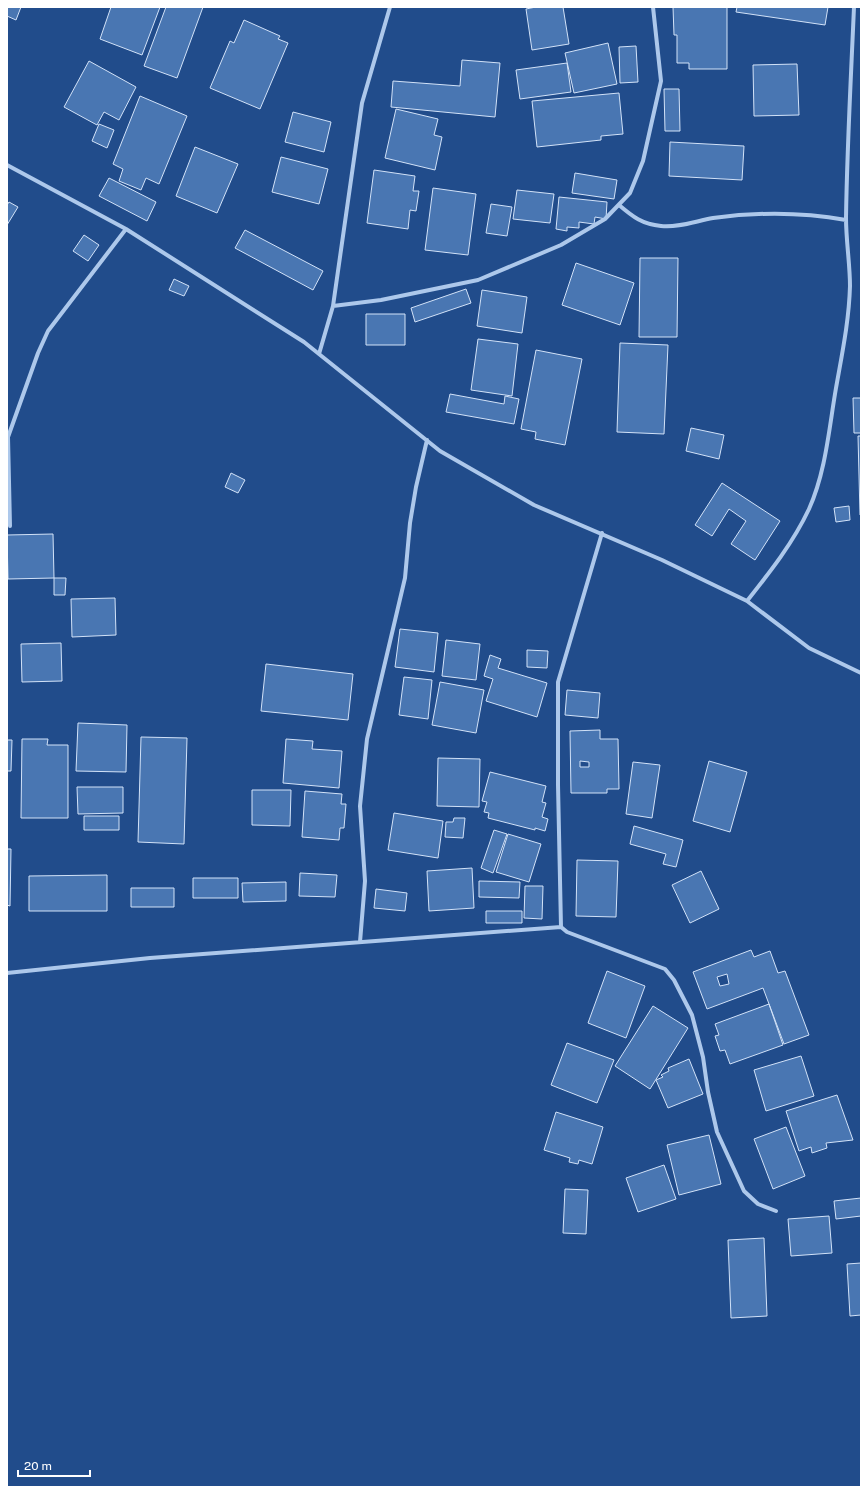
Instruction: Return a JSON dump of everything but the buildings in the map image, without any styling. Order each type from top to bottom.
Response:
[{"type":"street","points":[[319,354],[333,306],[362,103],[390,7]]},
{"type":"street","points":[[333,306],[381,300],[478,280],[561,245],[605,219],[630,193],[643,161],[662,81],[653,7]]},
{"type":"street","points":[[746,601],[779,560],[791,541],[809,508],[820,479],[847,332],[850,287],[846,220],[854,7]]},
{"type":"street","points":[[7,165],[126,229],[304,342],[440,450],[534,505],[662,560],[746,601],[809,648],[861,673]]},
{"type":"street","points":[[619,204],[634,218],[662,226],[675,226],[713,218],[766,214],[822,216],[846,220]]},
{"type":"street","points":[[10,526],[8,437],[38,352],[48,331],[126,229]]},
{"type":"street","points":[[360,942],[365,881],[360,806],[367,739],[405,578],[410,523],[416,486],[427,440]]},
{"type":"street","points":[[561,928],[558,785],[558,682],[602,533]]},
{"type":"street","points":[[7,973],[150,958],[561,928],[567,932],[665,969],[674,980],[692,1015],[703,1056],[708,1092],[717,1132],[744,1191],[758,1204],[776,1211]]}]
